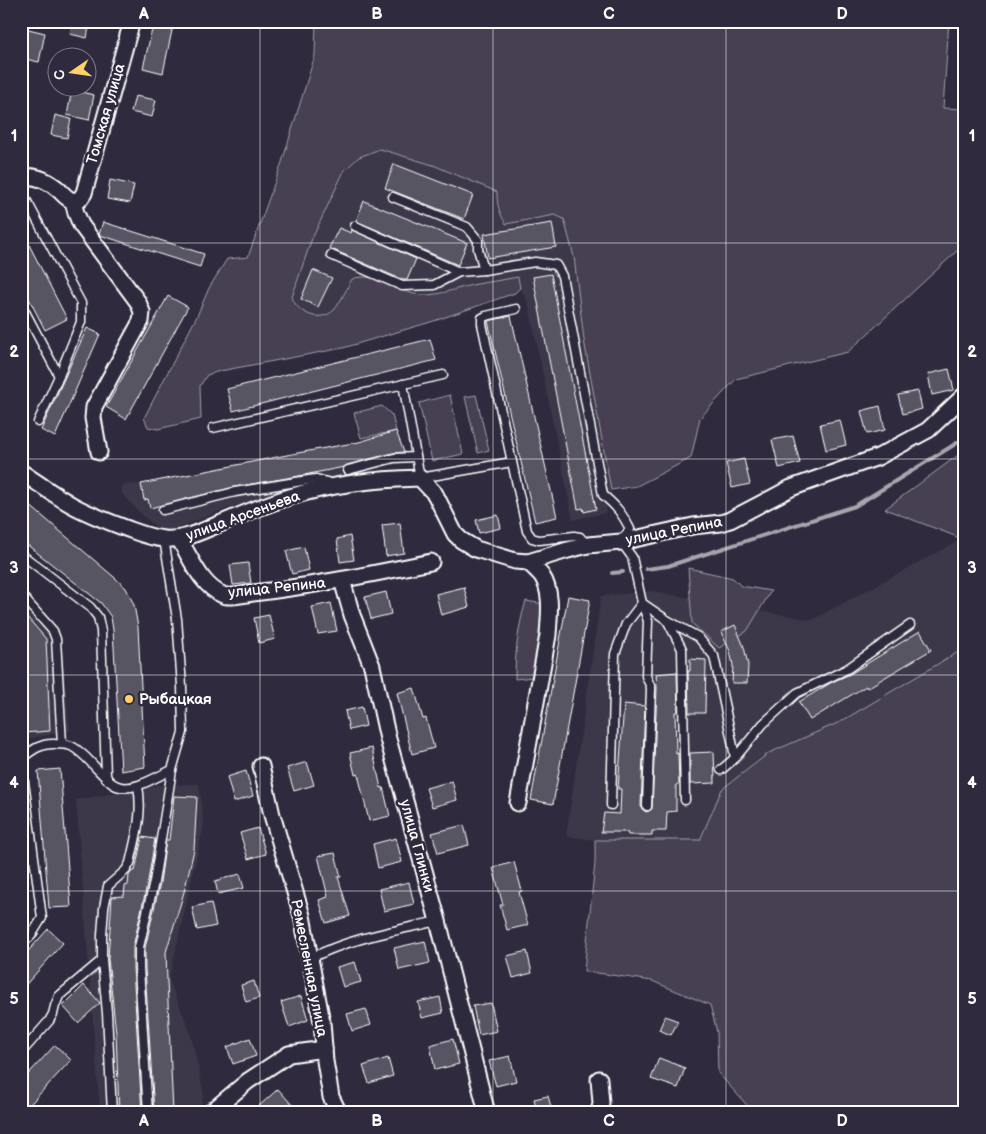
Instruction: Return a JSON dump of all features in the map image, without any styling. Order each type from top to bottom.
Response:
[{"type":"street","name":"Томская улица","points":[[73,201],[80,199],[84,193],[132,21]]},
{"type":"street","points":[[21,177],[34,176],[43,179],[60,191],[67,199],[73,201],[76,213],[82,224],[138,302],[142,312],[141,321],[94,407],[93,418],[99,452]]},
{"type":"street","name":"улица Репина","points":[[420,478],[436,494],[455,534],[461,540],[476,550],[515,561],[528,562],[588,545],[620,542],[730,520],[791,488],[878,457],[928,430],[965,395]]},
{"type":"street","name":"улица Арсеньева","points":[[21,472],[70,504],[86,512],[145,535],[172,539],[192,536],[292,496],[332,486],[354,482],[420,478]]},
{"type":"street","name":"улица Репина","points":[[172,539],[211,588],[225,596],[342,580],[431,562]]},
{"type":"street","points":[[518,803],[548,635],[549,613],[549,600],[545,582],[528,562]]},
{"type":"street","name":"улица Глинки","points":[[342,580],[352,614],[372,666],[388,739],[438,921],[487,1113]]},
{"type":"street","name":"Ремесленная улица","points":[[261,766],[272,815],[302,916],[322,1022],[325,1061],[331,1097],[339,1113]]},
{"type":"street","points":[[210,1113],[248,1080],[289,1054],[324,1049]]},
{"type":"street","points":[[599,1079],[601,1103],[599,1113]]},
{"type":"lane","points":[[21,190],[81,303],[82,322],[38,422]]},
{"type":"lane","points":[[393,197],[467,227],[478,240],[478,249],[484,270]]},
{"type":"lane","points":[[355,226],[459,272]]},
{"type":"lane","points":[[331,255],[402,286],[434,285],[459,272],[535,262],[556,265],[562,276],[603,495],[624,516],[630,529],[620,542],[632,556],[642,603],[648,621],[646,676],[651,688],[648,806]]},
{"type":"lane","points":[[21,304],[59,376]]},
{"type":"lane","points":[[516,309],[486,316],[482,318],[482,324],[527,531],[532,538],[539,540],[574,536],[580,537],[588,545]]},
{"type":"lane","points":[[213,428],[443,375]]},
{"type":"lane","points":[[403,384],[420,478],[512,462]]},
{"type":"lane","points":[[348,470],[394,458],[416,457]]},
{"type":"lane","points":[[163,510],[235,492],[316,479],[327,482],[332,486]]},
{"type":"lane","points":[[148,1113],[139,947],[154,882],[172,770],[183,732],[182,686],[172,539]]},
{"type":"lane","points":[[21,554],[90,607],[98,617],[102,653],[106,775],[108,781]]},
{"type":"lane","points":[[21,595],[53,631],[56,639],[62,744]]},
{"type":"lane","points":[[642,603],[667,620],[698,637],[714,656],[735,758]]},
{"type":"lane","points":[[611,804],[615,654],[626,624],[642,603]]},
{"type":"lane","points":[[667,620],[682,649],[685,800]]},
{"type":"lane","points":[[720,770],[735,758],[763,724],[797,693],[846,669],[910,625]]},
{"type":"lane","points":[[21,945],[31,936],[42,918],[21,759],[40,746],[62,744],[70,746],[85,757],[108,781],[115,786],[123,788],[138,786],[172,770]]},
{"type":"lane","points":[[112,1113],[107,1013],[102,960],[104,908],[108,886],[126,870],[130,863],[140,816],[138,786]]},
{"type":"lane","points":[[311,958],[364,938],[438,921]]},
{"type":"lane","points":[[21,1052],[49,1021],[59,996],[102,960]]},
{"type":"shaded area","points":[[316,21],[949,21],[943,108],[965,109],[965,246],[957,251],[848,352],[736,379],[700,418],[691,458],[637,486],[611,490],[584,340],[574,257],[564,219],[555,215],[506,224],[499,209],[497,192],[433,165],[380,149],[359,157],[344,171],[311,241],[292,297],[298,307],[314,316],[328,314],[336,308],[352,279],[360,277],[376,279],[406,292],[421,295],[436,294],[472,285],[518,277],[520,288],[515,293],[434,321],[343,348],[207,375],[200,386],[201,419],[158,429],[148,427],[144,418],[197,316],[209,288],[227,259],[248,257],[282,162],[315,55]]},
{"type":"shaded area","points":[[380,149],[433,165],[497,192],[497,206],[506,224],[555,215],[564,219],[574,257],[584,340],[611,490],[605,513],[573,520],[528,302],[520,288],[518,277],[433,294],[415,294],[396,287],[352,279],[334,310],[321,317],[311,316],[294,304],[292,298],[311,241],[344,171],[359,157]]},
{"type":"shaded area","points":[[450,395],[463,454],[432,461],[419,403]]},
{"type":"shaded area","points":[[476,395],[489,450],[478,453],[465,397]]},
{"type":"shaded area","points":[[382,406],[392,415],[396,431],[361,438],[354,413]]},
{"type":"shaded area","points":[[396,431],[405,455],[402,463],[268,495],[214,513],[164,534],[122,494],[122,485],[141,484],[359,442]]},
{"type":"shaded area","points":[[965,450],[965,540],[885,509]]},
{"type":"shaded area","points":[[962,539],[965,540],[965,648],[840,722],[769,753],[722,789],[700,840],[595,840],[566,836],[601,596],[651,591],[812,620]]},
{"type":"shaded area","points":[[688,568],[733,578],[741,586],[771,591],[747,631],[719,648],[692,623]]},
{"type":"shaded area","points":[[21,587],[60,629],[70,731],[21,740]]},
{"type":"shaded area","points":[[526,601],[544,604],[533,677],[515,679],[518,640]]},
{"type":"shaded area","points":[[965,648],[965,1113],[754,1113],[718,1073],[717,1032],[710,1005],[652,981],[584,971],[595,863],[595,840],[700,840],[722,789],[769,753],[840,722]]},
{"type":"shaded area","points":[[199,784],[204,824],[169,980],[190,1031],[204,1094],[199,1113],[100,1113],[76,800],[158,785]]},
{"type":"building","points":[[72,21],[90,21],[87,38],[70,34]]},
{"type":"building","points":[[154,21],[174,21],[163,73],[143,68]]},
{"type":"building","points":[[24,28],[45,33],[39,62],[21,58],[21,39]]},
{"type":"building","points":[[135,96],[156,100],[152,117],[131,112]]},
{"type":"building","points":[[70,98],[93,98],[89,120],[67,115]]},
{"type":"building","points":[[55,115],[71,119],[67,138],[51,135]]},
{"type":"building","points":[[394,164],[473,195],[464,219],[385,188]]},
{"type":"building","points":[[110,180],[134,185],[130,203],[107,199]]},
{"type":"building","points":[[364,201],[467,243],[458,265],[356,221]]},
{"type":"building","points":[[103,222],[204,254],[200,267],[100,235]]},
{"type":"building","points":[[552,223],[556,247],[488,258],[484,234]]},
{"type":"building","points":[[339,228],[351,233],[352,230],[416,259],[407,280],[403,280],[329,248]]},
{"type":"building","points":[[21,229],[67,319],[45,330],[21,283]]},
{"type":"building","points":[[313,270],[332,278],[318,307],[301,299]]},
{"type":"building","points":[[551,274],[596,509],[584,512],[583,508],[578,509],[533,277]]},
{"type":"building","points":[[168,296],[188,307],[126,419],[106,407]]},
{"type":"building","points":[[511,316],[557,517],[535,522],[488,321]]},
{"type":"building","points":[[87,328],[100,334],[55,437],[41,430]]},
{"type":"building","points":[[430,339],[436,360],[233,411],[227,389]]},
{"type":"building","points":[[949,369],[954,390],[932,395],[928,374]]},
{"type":"building","points":[[918,391],[922,409],[903,414],[898,395]]},
{"type":"building","points":[[880,406],[885,430],[867,434],[861,411]]},
{"type":"building","points":[[840,420],[846,445],[826,450],[820,424]]},
{"type":"building","points":[[396,431],[404,452],[393,453],[344,467],[234,487],[150,508],[148,499],[144,500],[141,484],[359,442]]},
{"type":"building","points":[[793,436],[800,463],[779,468],[772,440]]},
{"type":"building","points":[[744,459],[750,484],[732,488],[726,463]]},
{"type":"building","name":"Рыбацкая","points":[[21,498],[126,588],[134,605],[138,627],[145,767],[121,771],[111,617],[101,603],[21,540]]},
{"type":"building","points":[[498,515],[501,528],[479,533],[476,520]]},
{"type":"building","points":[[400,523],[404,553],[386,556],[382,525]]},
{"type":"building","points":[[350,536],[354,560],[340,562],[337,539]]},
{"type":"building","points":[[304,547],[309,570],[292,574],[286,551]]},
{"type":"building","points":[[248,563],[251,583],[233,585],[230,565]]},
{"type":"building","points":[[464,587],[469,607],[441,615],[436,594]]},
{"type":"building","points":[[386,592],[391,614],[371,619],[365,597]]},
{"type":"building","points":[[568,596],[590,600],[553,804],[531,800]]},
{"type":"building","points":[[331,603],[337,631],[318,634],[312,607]]},
{"type":"building","points":[[21,610],[46,639],[50,731],[23,733]]},
{"type":"building","points":[[269,615],[275,639],[259,643],[254,618]]},
{"type":"building","points":[[735,625],[744,647],[748,665],[747,683],[732,683],[733,665],[730,651],[721,632]]},
{"type":"building","points":[[920,631],[931,650],[810,720],[799,702],[832,682],[850,674]]},
{"type":"building","points":[[690,659],[706,660],[705,713],[689,713],[688,671],[690,671]]},
{"type":"building","points":[[677,672],[678,712],[675,712],[679,784],[676,785],[676,811],[667,812],[666,831],[652,831],[652,835],[628,835],[627,832],[601,832],[604,813],[620,814],[621,789],[618,789],[624,704],[645,706],[641,806],[646,812],[652,809],[656,674]]},
{"type":"building","points":[[414,688],[423,719],[426,718],[434,748],[412,754],[397,693]]},
{"type":"building","points":[[362,707],[366,726],[349,730],[345,711]]},
{"type":"building","points":[[372,748],[381,788],[383,787],[390,816],[369,821],[358,774],[355,775],[350,753]]},
{"type":"building","points":[[714,752],[715,783],[690,784],[690,753]]},
{"type":"building","points":[[307,762],[314,785],[294,791],[287,768]]},
{"type":"building","points":[[60,769],[71,907],[49,908],[38,771]]},
{"type":"building","points":[[246,771],[253,796],[234,802],[227,777]]},
{"type":"building","points":[[452,781],[457,800],[432,807],[426,788]]},
{"type":"building","points":[[174,796],[197,797],[194,850],[166,952],[173,1113],[154,1113],[145,948],[160,883],[166,840],[169,840]]},
{"type":"building","points":[[464,825],[469,845],[438,853],[432,833]]},
{"type":"building","points":[[258,828],[266,854],[248,859],[240,833]]},
{"type":"building","points":[[142,837],[155,839],[148,881],[133,947],[142,1113],[119,1113],[116,1033],[108,959],[112,897],[124,896],[129,875],[132,871],[135,871]]},
{"type":"building","points":[[396,838],[402,862],[378,868],[373,844]]},
{"type":"building","points":[[335,853],[341,877],[338,877],[350,916],[326,923],[319,900],[328,897],[318,856]]},
{"type":"building","points":[[514,862],[522,891],[519,892],[528,925],[507,930],[500,905],[503,905],[493,868]]},
{"type":"building","points":[[240,874],[244,888],[218,894],[215,881]]},
{"type":"building","points":[[409,882],[414,904],[384,911],[379,889]]},
{"type":"building","points":[[211,903],[216,926],[197,930],[192,907]]},
{"type":"building","points":[[48,929],[63,943],[21,990],[21,959]]},
{"type":"building","points":[[425,941],[430,963],[399,970],[394,948]]},
{"type":"building","points":[[527,951],[532,973],[513,978],[507,956]]},
{"type":"building","points":[[355,962],[361,982],[343,987],[337,967]]},
{"type":"building","points":[[254,981],[259,998],[246,1002],[241,985]]},
{"type":"building","points":[[84,985],[100,1003],[78,1023],[63,1006]]},
{"type":"building","points":[[301,996],[308,1020],[289,1027],[281,1002]]},
{"type":"building","points":[[440,997],[443,1013],[422,1018],[418,1002]]},
{"type":"building","points":[[491,1003],[497,1031],[479,1035],[473,1006]]},
{"type":"building","points":[[366,1009],[371,1025],[352,1031],[347,1014]]},
{"type":"building","points":[[665,1016],[678,1021],[671,1035],[659,1030]]},
{"type":"building","points":[[250,1038],[256,1056],[233,1064],[227,1047]]},
{"type":"building","points":[[453,1039],[459,1064],[435,1070],[430,1045]]},
{"type":"building","points":[[55,1045],[71,1060],[21,1113],[21,1082]]},
{"type":"building","points":[[510,1056],[516,1081],[496,1086],[489,1061]]},
{"type":"building","points":[[388,1058],[393,1076],[369,1083],[363,1066]]},
{"type":"building","points":[[659,1058],[685,1068],[678,1088],[651,1079]]},
{"type":"building","points":[[278,1089],[294,1107],[288,1113],[265,1113],[259,1106]]},
{"type":"building","points":[[548,1096],[551,1107],[537,1110],[534,1099]]},
{"type":"waterway","points":[[646,569],[668,566],[855,506],[965,438]]},
{"type":"waterway","points":[[612,573],[623,572]]},
{"type":"place","name":"Рыбацкая","points":[[129,699]]}]
